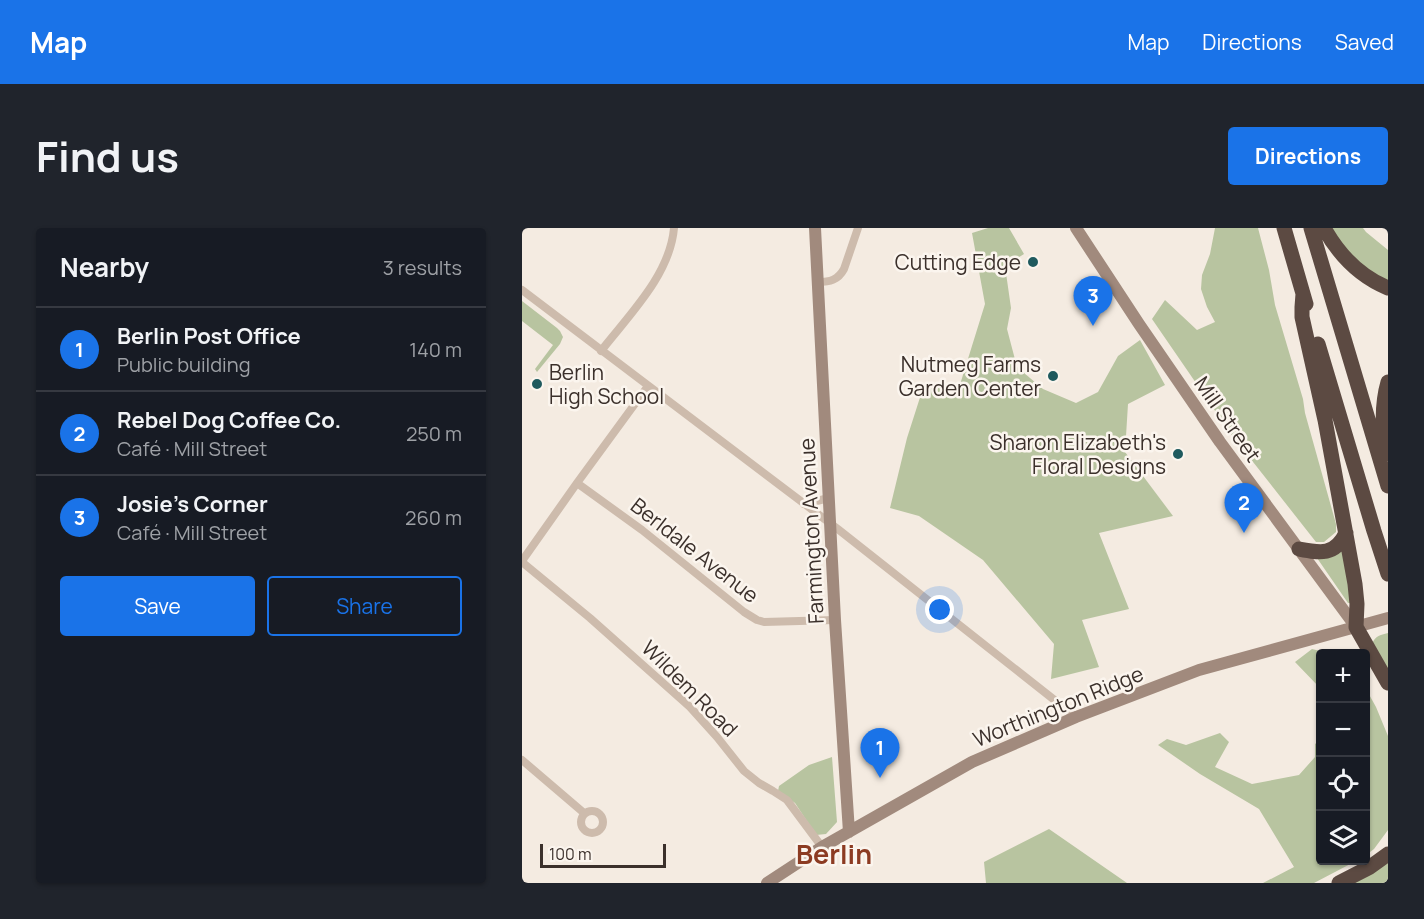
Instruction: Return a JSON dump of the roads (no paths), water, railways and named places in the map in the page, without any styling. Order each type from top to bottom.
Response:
[{"type":"highway","points":[[1284,228],[1388,574]]},
{"type":"highway","points":[[1311,228],[1387,482]]},
{"type":"highway","points":[[1324,228],[1349,263],[1366,277],[1388,288]]},
{"type":"highway","points":[[1303,294],[1302,317],[1325,420],[1356,592],[1356,627],[1388,683]]},
{"type":"highway","points":[[1387,482],[1383,418],[1384,396],[1388,382]]},
{"type":"highway","points":[[1299,549],[1318,552],[1331,550],[1340,544],[1346,533]]},
{"type":"highway","points":[[1339,883],[1370,867],[1388,854]]},
{"type":"street","points":[[601,351],[651,286],[663,266],[674,228]]},
{"type":"street","name":"Farmington Avenue","points":[[815,228],[835,620],[849,832]]},
{"type":"street","points":[[818,282],[835,279],[841,275],[858,228]]},
{"type":"street","name":"Mill Street","points":[[1076,228],[1200,414],[1356,627]]},
{"type":"street","points":[[522,290],[830,524],[1076,717]]},
{"type":"street","points":[[522,562],[648,386]]},
{"type":"street","name":"Berldale Avenue","points":[[577,483],[642,530],[757,620],[771,622],[835,620]]},
{"type":"street","points":[[804,504],[830,498]]},
{"type":"street","name":"Wildem Road","points":[[522,562],[590,618],[690,707],[744,771],[787,800],[822,848]]},
{"type":"street","name":"Worthington Ridge","points":[[767,883],[849,832],[972,762],[1076,717],[1199,670],[1388,618]]},
{"type":"street","points":[[522,760],[585,813]]},
{"type":"place","name":"Cutting Edge","points":[[1033,262]]},
{"type":"place","name":"Josie's Corner","points":[[1093,326]]},
{"type":"place","name":"Nutmeg Farms Garden Center","points":[[1053,376]]},
{"type":"place","name":"Berlin High School","points":[[537,384]]},
{"type":"place","name":"Sharon Elizabeth's Floral Designs","points":[[1178,454]]},
{"type":"place","name":"Rebel Dog Coffee Co.","points":[[1244,533]]},
{"type":"place","name":"Berlin Post Office","points":[[880,778]]},
{"type":"district","name":"Berlin","points":[[834,853]]}]
